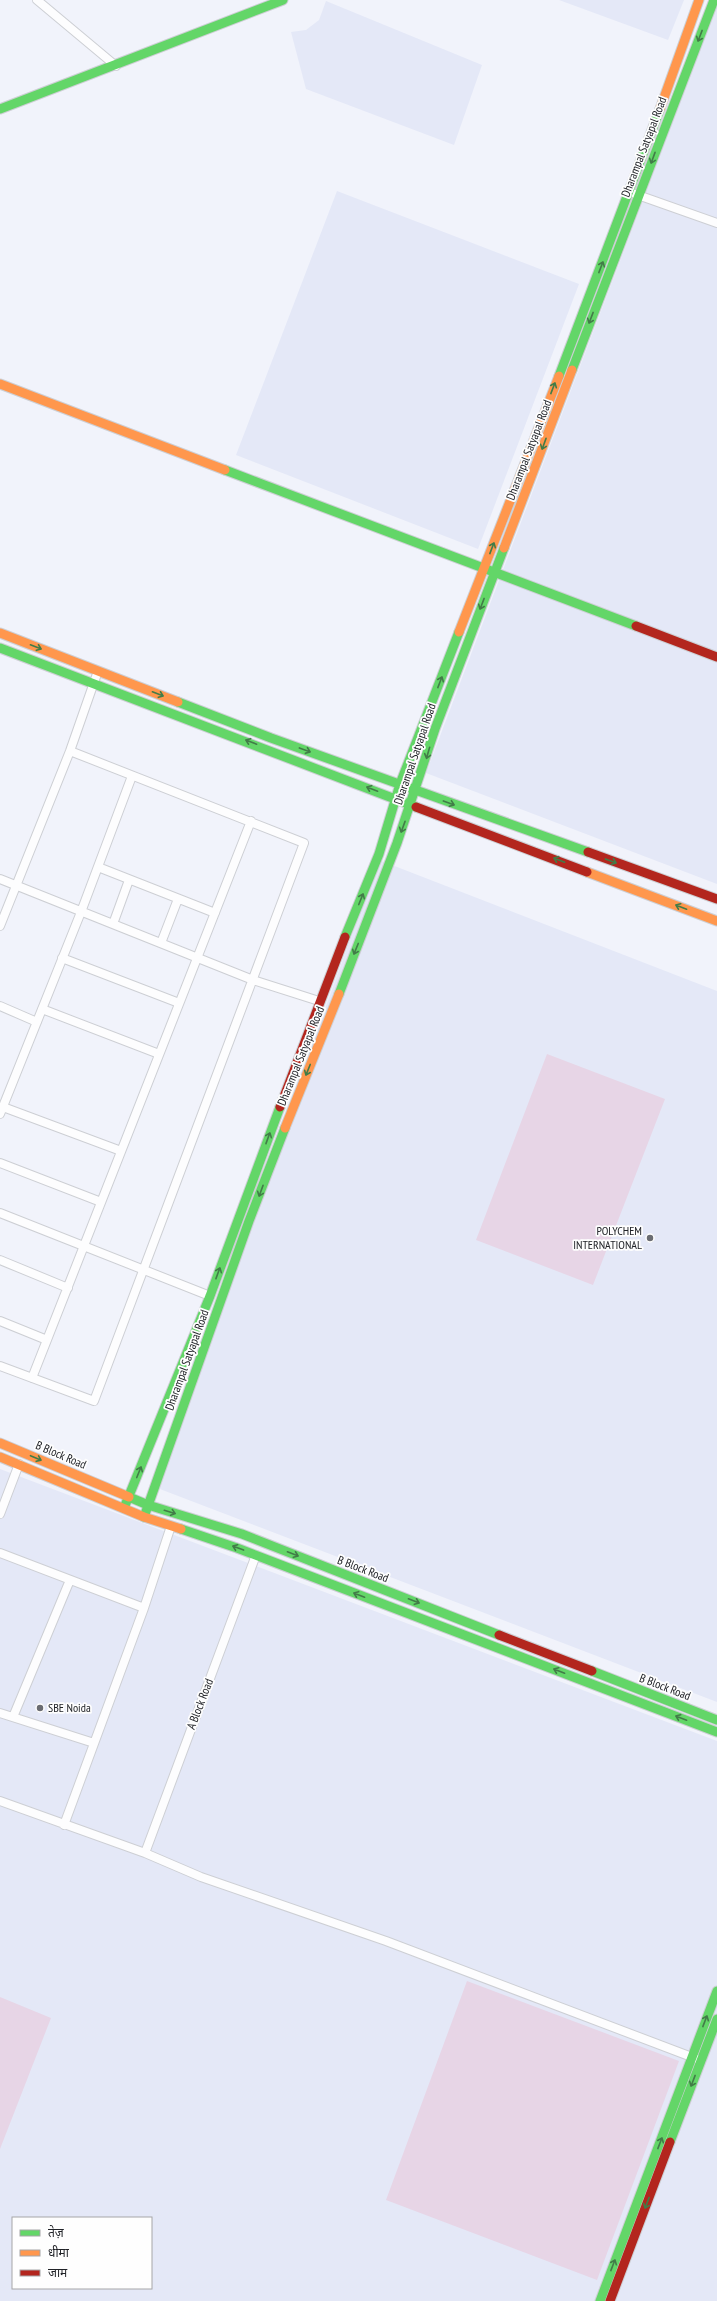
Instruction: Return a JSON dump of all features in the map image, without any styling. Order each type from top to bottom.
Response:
[{"type":"street","points":[[37,0],[116,66]]},
{"type":"street","points":[[0,108],[116,66],[265,3],[283,0]]},
{"type":"street","name":"Dharampal Satyapal Road","points":[[144,1517],[264,1182],[417,791],[435,729],[635,194],[699,0]]},
{"type":"street","name":"Dharampal Satyapal Road","points":[[124,1508],[210,1296],[319,1001],[379,854],[400,784],[484,569],[714,0]]},
{"type":"street","points":[[635,194],[716,223]]},
{"type":"street","points":[[0,384],[717,658]]},
{"type":"street","points":[[0,633],[271,738],[717,900]]},
{"type":"street","points":[[0,648],[412,803],[717,921]]},
{"type":"street","points":[[0,926],[70,751],[98,671]]},
{"type":"street","points":[[0,1366],[94,1401],[304,842],[70,751]]},
{"type":"street","points":[[121,1151],[1,1110],[81,912],[132,776]]},
{"type":"street","points":[[32,1378],[251,821]]},
{"type":"street","points":[[98,867],[214,913]]},
{"type":"street","points":[[0,879],[253,980],[319,1001]]},
{"type":"street","points":[[113,924],[130,880]]},
{"type":"street","points":[[161,943],[178,898]]},
{"type":"street","points":[[62,958],[179,1003]]},
{"type":"street","points":[[0,1006],[37,1022]]},
{"type":"street","points":[[42,1009],[159,1054]]},
{"type":"street","points":[[0,1163],[101,1202]]},
{"type":"street","points":[[0,1213],[210,1296]]},
{"type":"street","points":[[0,1260],[68,1288]]},
{"type":"street","points":[[0,1321],[47,1340]]},
{"type":"street","name":"B Block Road","points":[[0,1443],[148,1505],[242,1534],[717,1720]]},
{"type":"street","name":"B Block Road","points":[[0,1457],[144,1517],[256,1555],[717,1732]]},
{"type":"street","points":[[0,1514],[19,1464]]},
{"type":"street","points":[[64,1825],[144,1608],[171,1526]]},
{"type":"street","points":[[0,1554],[144,1608]]},
{"type":"street","name":"A Block Road","points":[[145,1854],[256,1555]]},
{"type":"street","points":[[13,1717],[70,1580]]},
{"type":"street","points":[[0,1713],[94,1743]]},
{"type":"street","points":[[0,1801],[145,1854],[201,1877],[386,1941],[701,2060]]},
{"type":"street","points":[[600,2301],[717,1991]]},
{"type":"street","points":[[610,2301],[717,2019]]},
{"type":"shaded area","points":[[559,0],[684,0],[668,40]]},
{"type":"shaded area","points":[[326,1],[482,65],[454,145],[306,89],[291,32],[306,30],[319,20]]},
{"type":"shaded area","points":[[717,5],[717,884],[426,773]]},
{"type":"shaded area","points":[[337,191],[579,284],[478,549],[236,455]]},
{"type":"shaded area","points":[[379,860],[717,991],[717,1702],[152,1486]]},
{"type":"shaded area","points":[[547,1054],[665,1099],[593,1285],[476,1240]]},
{"type":"shaded area","points":[[0,1469],[717,1741],[717,2301],[0,2301]]},
{"type":"shaded area","points":[[467,1981],[679,2061],[597,2280],[386,2200]]},
{"type":"shaded area","points":[[0,1997],[51,2018],[0,2149]]},
{"type":"traffic: fast","points":[[0,109],[283,0]]},
{"type":"traffic: fast","points":[[572,370],[714,0]]},
{"type":"traffic: fast","points":[[559,376],[660,109]]},
{"type":"traffic: fast","points":[[225,470],[636,626]]},
{"type":"traffic: fast","points":[[339,994],[397,843],[435,729],[504,548]]},
{"type":"traffic: fast","points":[[345,937],[379,854],[400,784],[459,632]]},
{"type":"traffic: fast","points":[[0,648],[416,807]]},
{"type":"traffic: fast","points":[[178,702],[271,738],[588,852]]},
{"type":"traffic: fast","points":[[124,1508],[210,1296],[280,1107]]},
{"type":"traffic: fast","points":[[144,1517],[249,1221],[285,1128]]},
{"type":"traffic: fast","points":[[129,1497],[148,1505],[242,1534],[499,1635]]},
{"type":"traffic: fast","points":[[181,1529],[237,1548],[717,1732]]},
{"type":"traffic: fast","points":[[592,1671],[717,1720]]},
{"type":"traffic: fast","points":[[600,2301],[717,1991]]},
{"type":"traffic: fast","points":[[670,2142],[717,2019]]},
{"type":"traffic: slow","points":[[660,109],[699,0]]},
{"type":"traffic: slow","points":[[504,548],[572,370]]},
{"type":"traffic: slow","points":[[459,632],[559,376]]},
{"type":"traffic: slow","points":[[0,384],[225,470]]},
{"type":"traffic: slow","points":[[0,633],[178,702]]},
{"type":"traffic: slow","points":[[587,872],[717,921]]},
{"type":"traffic: slow","points":[[285,1128],[339,994]]},
{"type":"traffic: slow","points":[[0,1443],[129,1497]]},
{"type":"traffic: slow","points":[[0,1457],[144,1517],[181,1529]]},
{"type":"traffic: jam","points":[[636,626],[717,657]]},
{"type":"traffic: jam","points":[[416,807],[587,872]]},
{"type":"traffic: jam","points":[[588,852],[717,899]]},
{"type":"traffic: jam","points":[[280,1107],[345,937]]},
{"type":"traffic: jam","points":[[499,1635],[592,1671]]},
{"type":"traffic: jam","points":[[610,2301],[670,2142]]},
{"type":"place","name":"POLYCHEM INTERNATIONAL","points":[[650,1238]]},
{"type":"place","name":"SBE Noida","points":[[40,1708]]}]
